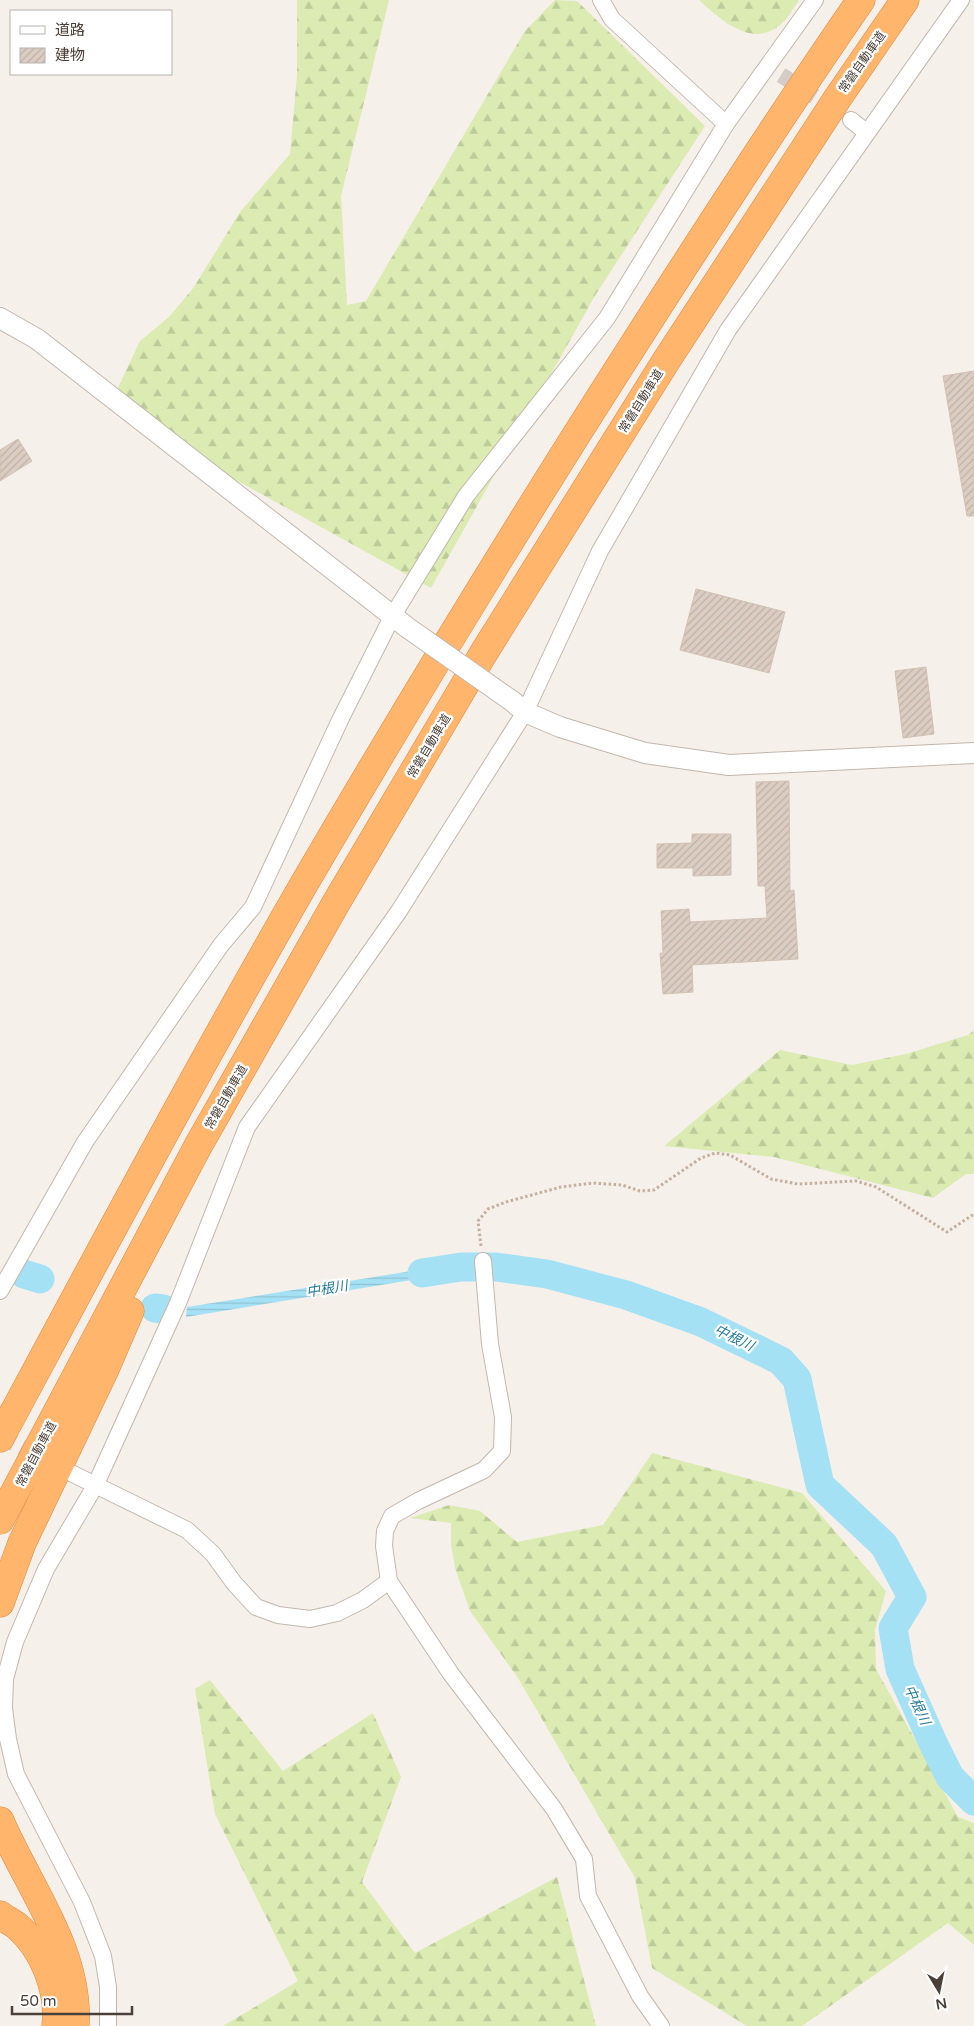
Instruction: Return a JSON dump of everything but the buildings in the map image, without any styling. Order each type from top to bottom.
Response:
[{"type":"highway","points":[[0,1438],[120,1214],[302,887],[452,634],[639,336],[799,90],[861,0]]},
{"type":"highway","name":"常磐自動車道","points":[[0,1520],[198,1146],[336,903],[483,654],[666,361],[836,99],[905,0]]},
{"type":"highway","points":[[0,1603],[22,1543],[106,1369],[198,1146]]},
{"type":"highway","points":[[0,1408],[120,1214]]},
{"type":"highway","points":[[0,1821],[62,1948],[72,1986],[75,2026]]},
{"type":"highway","points":[[0,1916],[17,1927],[41,1958],[50,1978],[56,1999],[56,2026]]},
{"type":"street","points":[[601,0],[612,19],[726,124]]},
{"type":"street","points":[[0,1291],[85,1142],[221,945],[253,907],[341,718],[400,622],[466,496],[606,318],[726,124],[775,70],[815,0]]},
{"type":"street","points":[[108,2026],[108,1987],[103,1956],[82,1902],[16,1774],[8,1739],[4,1708],[5,1678],[15,1642],[46,1568],[96,1486],[178,1303],[246,1127],[399,911],[518,706],[600,551],[723,338],[866,132],[961,0]]},
{"type":"street","points":[[851,120],[866,132]]},
{"type":"street","points":[[0,318],[37,339],[400,622],[518,706],[560,727],[645,753],[729,765],[974,753]]},
{"type":"street","points":[[483,1269],[490,1344],[503,1416],[502,1451],[484,1470],[418,1501],[392,1516],[385,1531],[384,1546],[389,1581],[451,1674],[554,1809],[584,1859],[588,1896],[640,1996],[661,2026]]},
{"type":"street","points":[[71,1473],[187,1530],[213,1554],[234,1583],[256,1607],[278,1615],[310,1618],[337,1613],[363,1600],[389,1581]]},
{"type":"path","points":[[483,1269],[478,1221],[488,1209],[506,1202],[561,1187],[593,1183],[622,1185],[640,1191],[654,1190],[701,1158],[714,1153],[730,1155],[771,1179],[798,1184],[856,1180],[876,1187],[947,1232],[974,1214]]},
{"type":"green space","points":[[297,0],[389,0],[341,196],[347,305],[366,301],[525,31],[555,0],[577,1],[705,126],[596,294],[431,588],[108,409],[140,341],[169,317],[194,287],[240,212],[290,154],[297,75]]},
{"type":"green space","points":[[699,0],[799,0],[783,23],[769,32],[758,34],[736,29]]},
{"type":"green space","points":[[974,1030],[974,1174],[966,1174],[933,1198],[774,1157],[664,1146],[780,1050],[852,1065],[906,1054],[968,1035]]},
{"type":"green space","points":[[652,1453],[802,1493],[886,1591],[875,1630],[876,1669],[958,1817],[974,1823],[974,1945],[948,1923],[802,2026],[747,2026],[652,1968],[635,1878],[518,1678],[470,1611],[455,1568],[451,1544],[451,1523],[410,1518],[449,1505],[480,1511],[517,1542],[603,1525]]},
{"type":"green space","points":[[210,1680],[283,1771],[373,1713],[401,1777],[362,1882],[415,1953],[557,1877],[596,2026],[223,2026],[298,1981],[215,1814],[195,1689]]},
{"type":"water","points":[[461,1263],[461,1272],[186,1317],[187,1307]]},
{"type":"waterway","name":"中根川","points":[[422,1273],[461,1267],[496,1267],[547,1274],[626,1295],[701,1322],[781,1361],[797,1379],[820,1485],[884,1545],[912,1597],[893,1628],[900,1669],[950,1777],[974,1801]]},
{"type":"waterway","name":"中根川","points":[[24,1274],[40,1279]]},
{"type":"waterway","name":"中根川","points":[[155,1308],[163,1309]]},
{"type":"tunnel","points":[[781,75],[839,112]]},
{"type":"tunnel","points":[[0,1436],[42,1458]]}]
